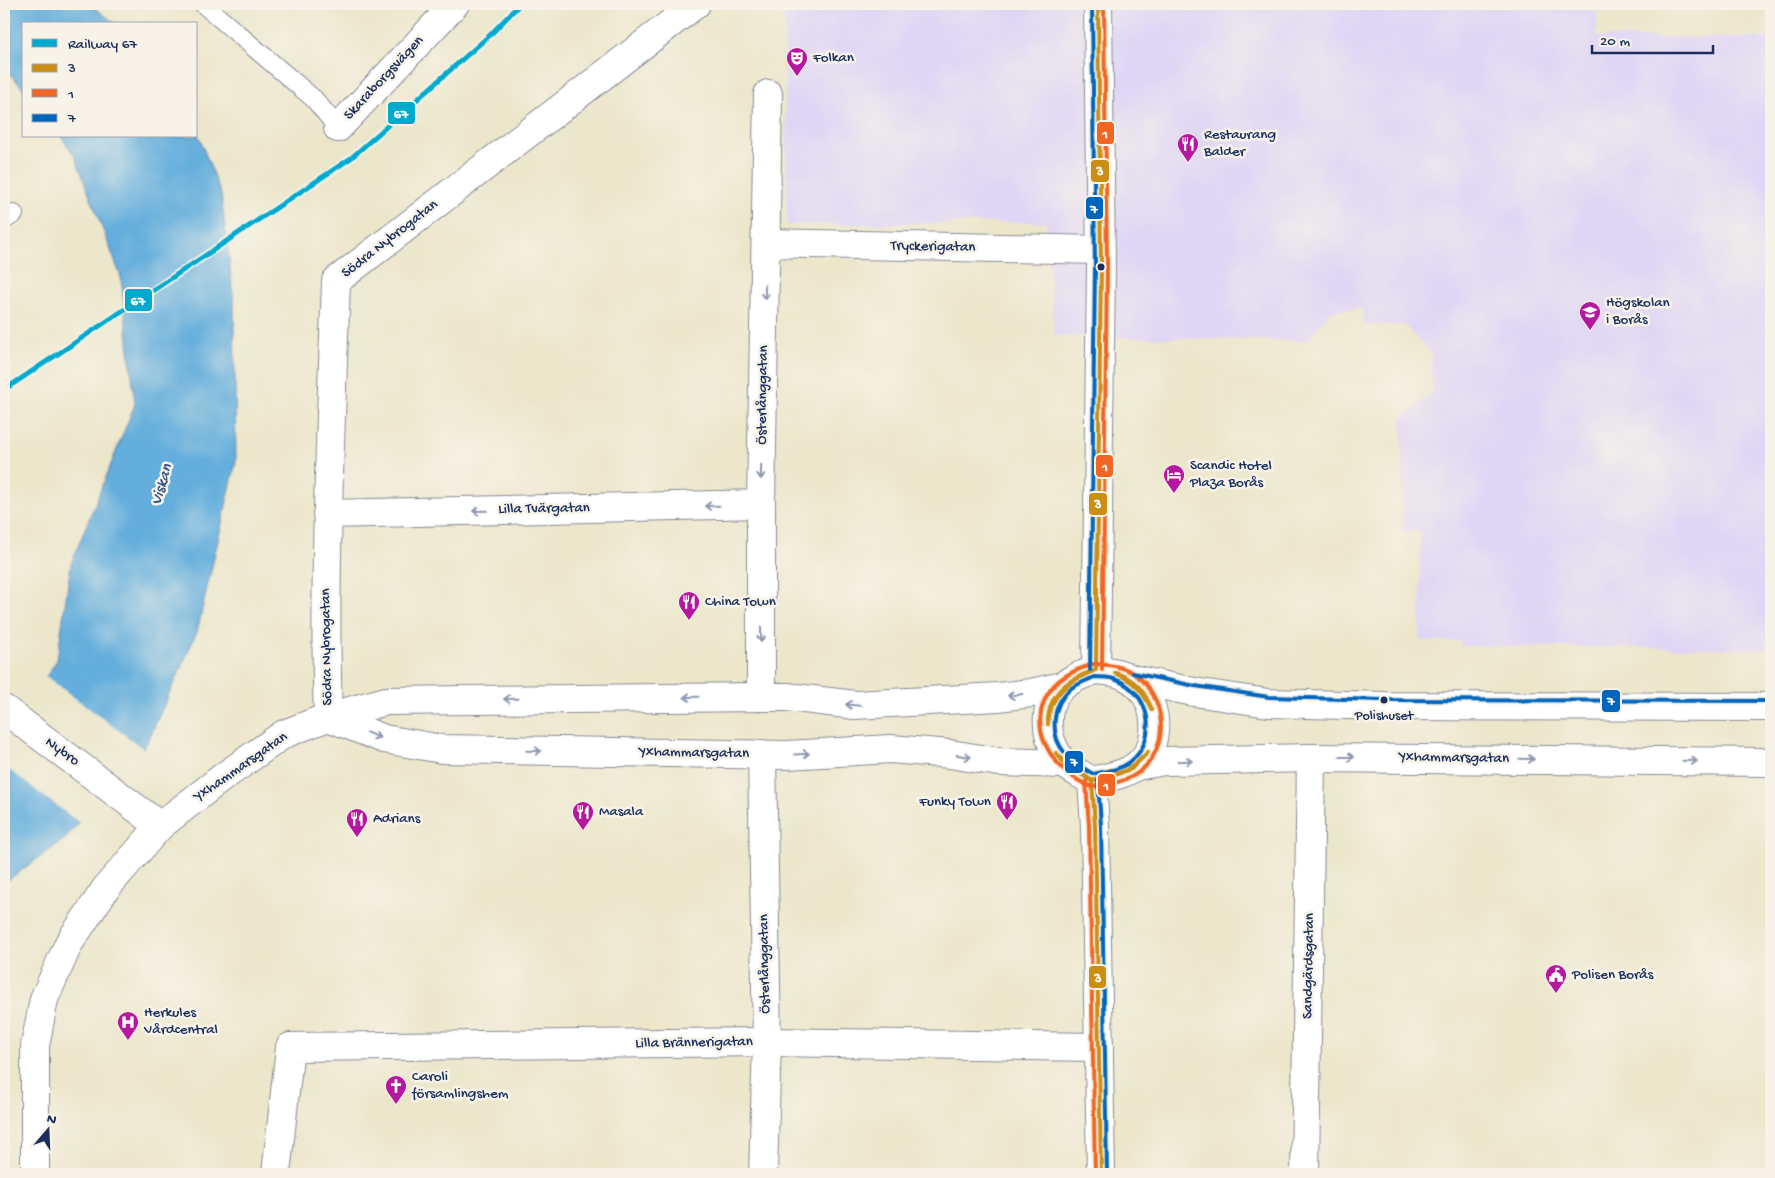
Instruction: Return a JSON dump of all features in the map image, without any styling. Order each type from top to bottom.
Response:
[{"type":"street","name":"Skaraborgsvägen","points":[[338,128],[454,4]]},
{"type":"street","name":"Södra Nybrogatan","points":[[328,717],[326,645],[327,514],[336,281],[696,4]]},
{"type":"street","points":[[1096,670],[1101,250],[1098,4]]},
{"type":"street","name":"Österlånggatan","points":[[761,696],[761,504],[768,94]]},
{"type":"street","name":"Tryckerigatan","points":[[766,244],[1101,250]]},
{"type":"street","name":"Lilla Tvärgatan","points":[[327,514],[761,504]]},
{"type":"street","points":[[1132,679],[1146,694],[1154,712],[1155,732],[1149,750],[1136,766],[1120,774],[1092,780],[1064,764],[1050,740],[1047,725],[1054,698],[1062,686],[1078,676],[1096,670],[1115,671],[1132,679],[1194,692],[1268,702],[1394,706],[1771,706]]},
{"type":"street","name":"Yxhammarsgatan","points":[[35,1174],[35,1046],[44,999],[69,943],[106,888],[160,826],[223,777],[284,734],[328,717],[386,701],[761,696],[787,697],[855,706],[998,697],[1031,693],[1062,686]]},
{"type":"street","name":"Nybro","points":[[4,709],[160,826]]},
{"type":"street","name":"Yxhammarsgatan","points":[[328,717],[384,739],[442,749],[787,755],[891,749],[950,754],[999,762],[1064,764]]},
{"type":"street","name":"Österlånggatan","points":[[762,754],[767,1042],[763,1174]]},
{"type":"street","name":"Yxhammarsgatan","points":[[1136,766],[1164,761],[1311,758],[1771,762]]},
{"type":"street","name":"Sandgärdsgatan","points":[[1305,1174],[1311,758]]},
{"type":"street","points":[[1092,780],[1101,1174]]},
{"type":"street","name":"Lilla Brännerigatan","points":[[276,1174],[290,1047],[767,1042],[1099,1047]]},
{"type":"lane","name":"Skaraborgsvägen","points":[[203,4],[314,99],[338,128]]},
{"type":"shaded area","name":"Högskolan i Borås","points":[[784,4],[1597,4],[1597,37],[1771,38],[1771,649],[1461,646],[1461,641],[1420,641],[1420,531],[1403,531],[1402,418],[1432,392],[1431,353],[1404,325],[1362,325],[1362,308],[1330,311],[1308,341],[1054,336],[1046,222],[787,225]]},
{"type":"water","points":[[4,4],[90,4],[113,22],[22,22],[22,88],[10,73],[4,70]]},
{"type":"water","name":"Viskan","points":[[198,134],[221,194],[234,301],[236,462],[197,632],[147,743],[65,839],[4,883],[4,741],[57,660],[71,564],[135,404],[121,277],[74,154],[62,138],[198,138]]},
{"type":"pier","points":[[44,675],[145,750],[81,824],[4,766],[4,736]]},
{"type":"rail line","name":"67","points":[[4,390],[351,158],[491,34],[520,4]]},
{"type":"transit line","name":"7","points":[[1090,670],[1095,267],[1092,4]]},
{"type":"transit line","name":"3","points":[[1096,670],[1101,267],[1098,4]]},
{"type":"transit line","name":"1","points":[[1102,670],[1107,267],[1104,4]]},
{"type":"transit line","name":"1","points":[[1094,664],[1071,673],[1055,684],[1043,704],[1040,718],[1042,733],[1047,747],[1055,760],[1078,780],[1092,787],[1122,781],[1139,772],[1149,762],[1156,750],[1161,722],[1153,694],[1133,673],[1111,665],[1097,664]]},
{"type":"transit line","name":"3","points":[[1048,724],[1051,704],[1060,690],[1075,679],[1093,671]]},
{"type":"transit line","name":"3","points":[[1048,724],[1049,714],[1056,697],[1068,685],[1093,671]]},
{"type":"transit line","name":"3","points":[[1115,673],[1134,682],[1146,697],[1152,710]]},
{"type":"transit line","name":"3","points":[[1115,673],[1128,679],[1137,687],[1152,710]]},
{"type":"transit line","name":"7","points":[[1133,673],[1195,686],[1269,697],[1384,700],[1771,701]]},
{"type":"transit line","name":"7","points":[[1094,677],[1114,679],[1126,685],[1136,694],[1143,704],[1148,728],[1145,741],[1139,752],[1130,762],[1117,769],[1093,774],[1075,762],[1060,746],[1056,738],[1055,720],[1059,703],[1070,689],[1094,677]]},
{"type":"transit line","name":"3","points":[[1092,781],[1129,769],[1148,752]]},
{"type":"transit line","name":"3","points":[[1092,781],[1131,769],[1148,752]]},
{"type":"transit line","name":"3","points":[[1056,753],[1067,764],[1092,781]]},
{"type":"transit line","name":"3","points":[[1056,753],[1066,765],[1092,781]]},
{"type":"transit line","name":"1","points":[[1086,781],[1089,826],[1095,1174]]},
{"type":"transit line","name":"3","points":[[1092,781],[1095,826],[1101,1174]]},
{"type":"transit line","name":"7","points":[[1098,781],[1101,826],[1107,1174]]},
{"type":"place","name":"Folkan","points":[[797,77]]},
{"type":"place","name":"Restaurang Balder","points":[[1188,163]]},
{"type":"place","name":"Högskolan i Borås","points":[[1590,331]]},
{"type":"place","name":"Scandic Hotel Plaza Borås","points":[[1174,494]]},
{"type":"place","name":"China Town","points":[[689,621]]},
{"type":"place","name":"Polishuset","points":[[1384,700]]},
{"type":"place","name":"Funky Town","points":[[1007,821]]},
{"type":"place","name":"Masala","points":[[583,831]]},
{"type":"place","name":"Adrians","points":[[357,838]]},
{"type":"place","name":"Polisen Borås","points":[[1556,994]]},
{"type":"place","name":"Herkules Vårdcentral","points":[[128,1041]]},
{"type":"place","name":"Caroli församlingshem","points":[[396,1105]]}]
